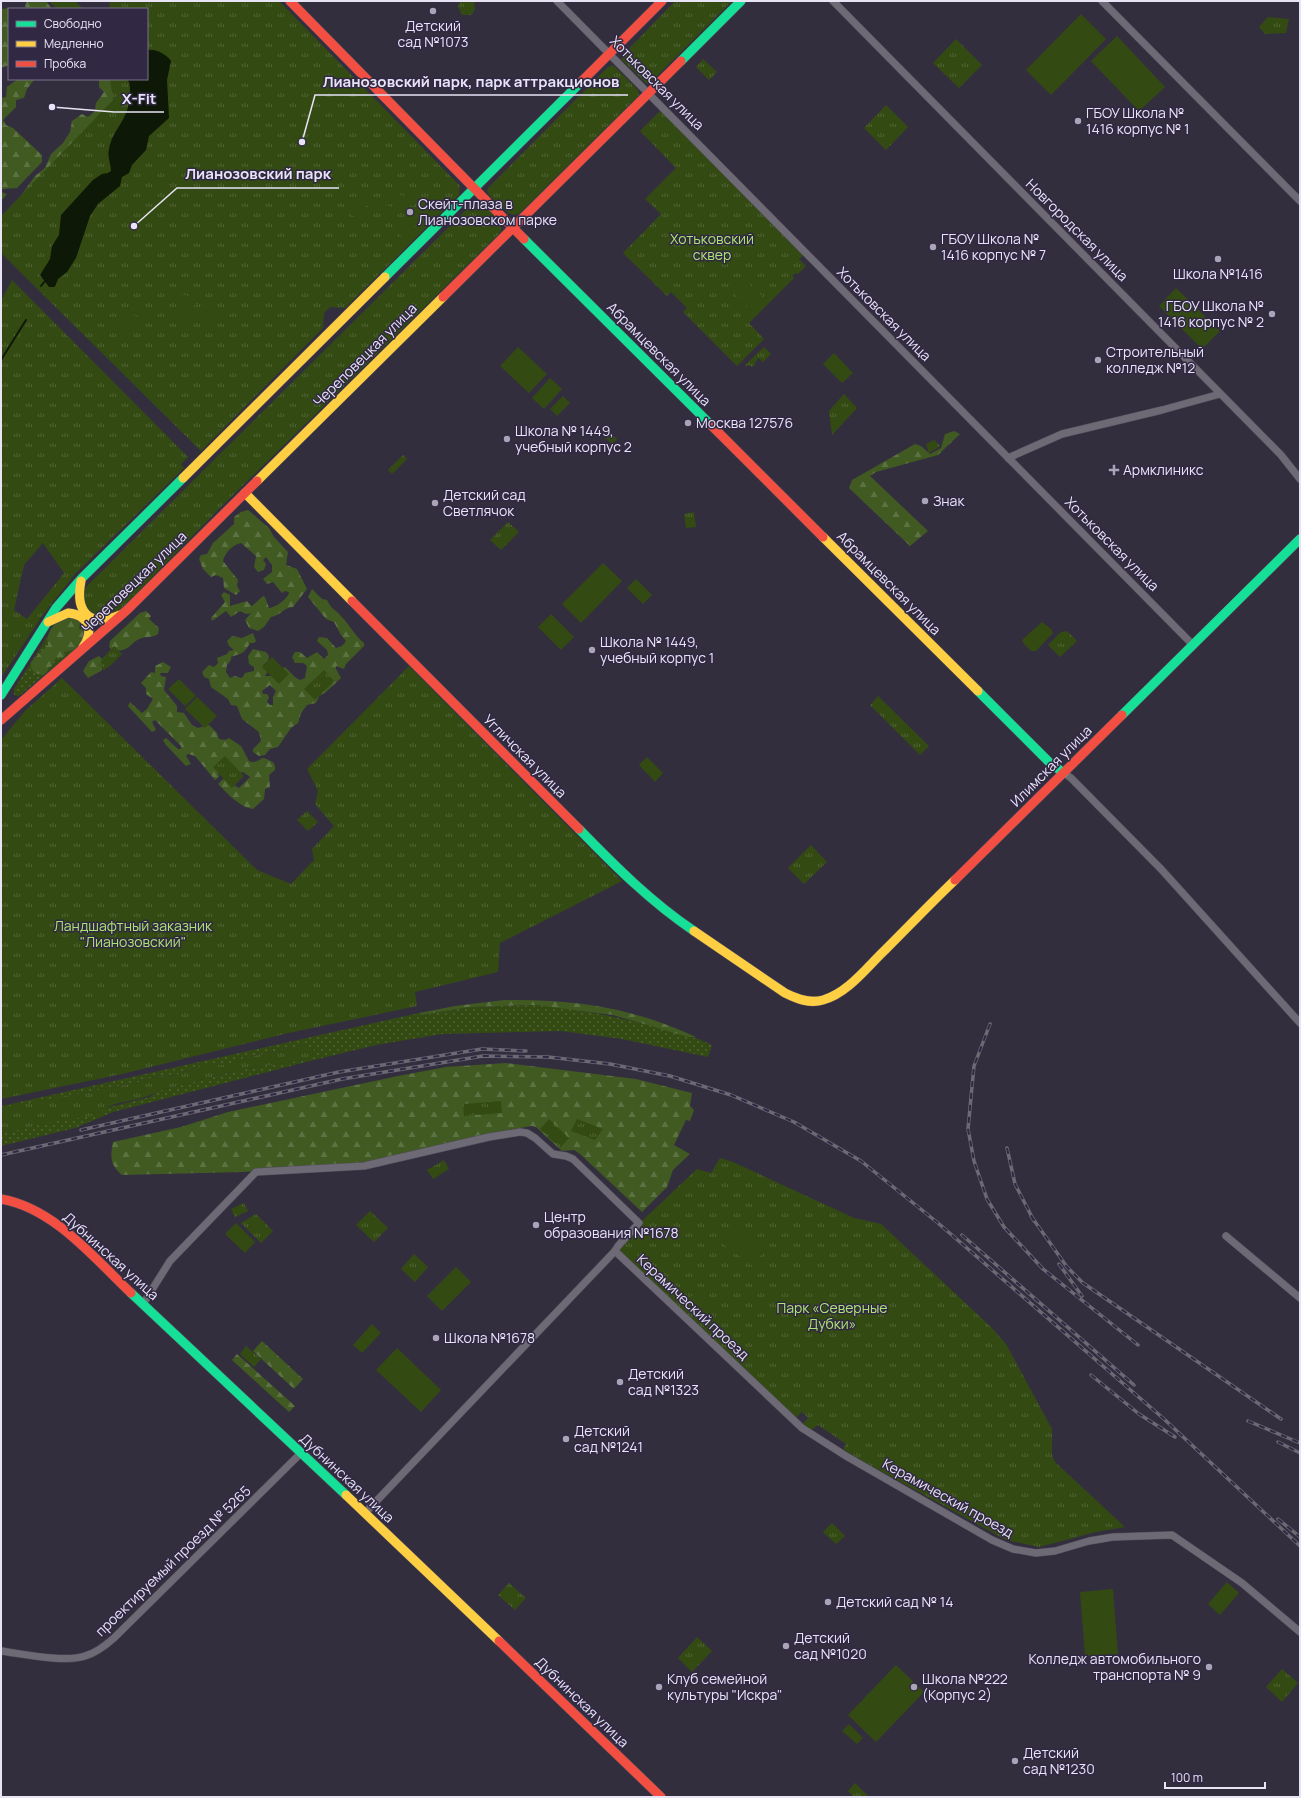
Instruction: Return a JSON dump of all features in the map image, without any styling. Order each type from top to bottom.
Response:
[{"type":"street","name":"Абрамцевская улица","points":[[290,1],[474,188],[1028,742],[1051,764],[1064,773]]},
{"type":"street","name":"Хотьковская улица","points":[[557,1],[1193,645]]},
{"type":"street","points":[[1,695],[61,601],[81,579],[662,1]]},
{"type":"street","name":"Череповецкая улица","points":[[1,720],[127,610],[741,1]]},
{"type":"street","name":"Новгородская улица","points":[[833,1],[1281,455],[1300,479]]},
{"type":"street","points":[[1102,1],[1300,201]]},
{"type":"street","points":[[1008,458],[1062,434],[1162,410],[1220,394]]},
{"type":"street","name":"Угличская улица","points":[[245,493],[639,889],[671,916],[785,993],[795,998],[814,1002]]},
{"type":"street","name":"Илимская улица","points":[[814,1002],[829,999],[848,986],[1300,539]]},
{"type":"street","points":[[81,579],[77,597],[78,605],[87,616],[95,619],[106,620],[116,617],[127,610]]},
{"type":"street","points":[[46,623],[58,616],[68,613],[82,617],[87,622],[89,635],[79,652]]},
{"type":"street","points":[[1064,773],[1071,778],[1161,869],[1300,1024]]},
{"type":"street","points":[[143,1304],[170,1261],[256,1172],[364,1166],[515,1132],[527,1133],[553,1154],[566,1156],[573,1159],[639,1222],[615,1251],[364,1513]]},
{"type":"street","name":"Дубнинская улица","points":[[1,1199],[14,1201],[36,1212],[66,1232],[301,1453],[661,1797]]},
{"type":"street","points":[[1226,1236],[1300,1298]]},
{"type":"street","name":"Керамический проезд","points":[[615,1251],[802,1428],[862,1466],[992,1540],[1012,1549],[1036,1553],[1055,1551],[1089,1541],[1113,1537],[1172,1535],[1242,1583],[1300,1632]]},
{"type":"street","name":"проектируемый проезд № 5265","points":[[1,1652],[52,1658],[81,1658],[100,1650],[114,1638],[301,1453]]},
{"type":"green space","points":[[27,1],[46,1],[51,8],[26,8],[25,6]]},
{"type":"green space","points":[[49,1],[75,1],[82,8],[56,8]]},
{"type":"green space","points":[[110,1],[279,1],[460,186],[459,195],[345,308],[330,307],[324,313],[323,328],[201,451],[1,253],[1,216],[113,100],[110,80],[148,80],[148,8],[109,8]]},
{"type":"green space","points":[[460,1],[474,1],[475,10],[471,15],[462,15],[458,7]]},
{"type":"green space","points":[[675,1],[732,1],[650,83],[647,84],[621,59],[623,55]]},
{"type":"green space","points":[[8,8],[8,65],[1,68],[1,9]]},
{"type":"green space","points":[[1081,14],[1106,39],[1051,95],[1026,70]]},
{"type":"green space","points":[[1268,17],[1289,19],[1286,33],[1265,34],[1259,27]]},
{"type":"green space","points":[[1117,36],[1165,87],[1139,111],[1091,61]]},
{"type":"green space","points":[[956,39],[982,65],[959,88],[933,63]]},
{"type":"green space","points":[[703,59],[717,72],[709,80],[696,67]]},
{"type":"green space","points":[[613,65],[638,90],[639,95],[520,213],[514,215],[508,213],[489,195],[487,191],[488,188],[608,67]]},
{"type":"green space","points":[[17,80],[34,80],[27,89],[24,98],[16,100],[16,107],[3,120],[6,125],[13,128],[42,155],[42,162],[17,188],[3,189],[1,192],[1,98],[6,97],[7,87]]},
{"type":"green space","points":[[99,80],[113,80],[119,104],[20,197],[35,176],[45,168],[51,154],[63,143],[70,132],[72,121],[82,114],[88,117],[95,111],[96,103],[104,92],[99,87]]},
{"type":"green space","points":[[886,105],[908,127],[886,150],[864,128]]},
{"type":"green space","name":"Хотьковский сквер","points":[[661,110],[804,255],[799,259],[806,266],[798,274],[796,273],[792,276],[794,278],[749,323],[764,339],[737,366],[683,312],[687,308],[671,292],[667,296],[623,253],[661,214],[645,199],[676,168],[640,131]]},
{"type":"green space","name":"Скейт-плаза в Лианозовском парке","points":[[370,186],[373,188],[364,202],[390,198],[397,194],[416,200],[414,206],[396,203],[385,205],[409,211],[418,208],[418,211],[425,217],[403,238],[397,232],[414,215],[383,207],[371,206],[365,206],[362,215],[359,215],[357,218],[350,214]]},
{"type":"green space","points":[[1,192],[7,194],[1,201]]},
{"type":"green space","points":[[476,200],[485,205],[497,218],[500,223],[501,232],[223,505],[122,608],[110,616],[90,614],[81,599],[86,587]]},
{"type":"green space","points":[[742,277],[762,296],[750,309],[730,290]]},
{"type":"green space","points":[[12,280],[188,457],[181,464],[184,468],[75,574],[42,616],[1,678],[1,301]],"holes":[[[43,543],[64,573],[27,619],[14,610],[24,565]]]},
{"type":"green space","points":[[1176,288],[1220,331],[1202,349],[1159,306]]},
{"type":"green space","points":[[183,294],[197,301],[185,322],[171,315]]},
{"type":"green space","points":[[740,300],[749,310],[743,316],[734,307]]},
{"type":"green space","points":[[134,302],[146,311],[140,318],[128,309]]},
{"type":"green space","points":[[200,307],[220,318],[214,330],[194,319]]},
{"type":"green space","points":[[128,310],[139,319],[133,327],[122,317]]},
{"type":"green space","points":[[121,318],[132,328],[126,335],[115,326]]},
{"type":"green space","points":[[518,347],[547,374],[529,393],[500,366]]},
{"type":"green space","points":[[764,347],[771,354],[763,362],[758,358],[753,367],[745,365]]},
{"type":"green space","points":[[834,353],[853,373],[842,383],[823,364]]},
{"type":"green space","points":[[550,378],[562,389],[544,409],[532,398]]},
{"type":"green space","points":[[844,394],[857,408],[832,435],[829,411]]},
{"type":"green space","points":[[563,396],[570,403],[557,416],[550,409]]},
{"type":"green space","points":[[605,427],[617,439],[612,444],[600,433]]},
{"type":"green space","points":[[954,431],[960,434],[938,455],[876,472],[870,476],[928,531],[910,546],[849,488],[852,480],[915,444],[921,446],[930,454],[941,448],[945,434]]},
{"type":"green space","points":[[934,440],[940,446],[929,453],[926,444]]},
{"type":"green space","points":[[403,455],[407,459],[392,474],[388,470]]},
{"type":"green space","points":[[248,510],[269,528],[274,537],[288,552],[286,565],[297,569],[307,589],[293,607],[287,608],[271,617],[264,627],[258,631],[249,628],[245,620],[251,613],[246,614],[240,611],[231,617],[226,611],[212,621],[211,618],[225,602],[221,595],[224,592],[230,595],[230,606],[247,601],[252,606],[263,596],[265,597],[269,608],[272,608],[287,597],[289,592],[285,591],[282,593],[273,582],[267,584],[263,579],[272,572],[272,565],[266,557],[263,560],[266,564],[264,570],[258,572],[254,567],[256,556],[241,543],[232,547],[227,552],[223,561],[238,580],[237,586],[240,591],[236,595],[224,588],[223,578],[216,575],[211,577],[203,569],[199,559],[201,555],[207,554],[213,543],[234,524],[234,517],[241,512]]},
{"type":"green space","points":[[694,512],[696,527],[686,528],[684,514]]},
{"type":"green space","points":[[508,522],[519,532],[501,550],[490,540]]},
{"type":"green space","points":[[603,563],[622,581],[581,623],[562,604]]},
{"type":"green space","points":[[636,579],[652,595],[643,604],[627,588]]},
{"type":"green space","points":[[312,589],[322,599],[327,600],[364,643],[364,646],[346,664],[344,669],[336,666],[341,678],[326,692],[319,696],[316,703],[307,705],[301,713],[298,723],[291,728],[278,747],[270,749],[265,755],[259,756],[253,752],[253,749],[261,741],[259,732],[242,719],[237,706],[231,705],[228,699],[211,687],[209,679],[204,677],[202,672],[209,665],[214,667],[218,663],[217,658],[227,654],[229,651],[234,650],[229,646],[227,641],[232,636],[242,638],[253,633],[256,641],[254,643],[250,643],[242,653],[231,657],[231,660],[227,665],[226,672],[230,678],[235,676],[242,678],[245,673],[254,671],[254,667],[249,664],[248,656],[253,649],[266,652],[269,656],[268,661],[263,665],[268,671],[265,676],[272,676],[285,667],[300,680],[305,678],[307,666],[303,663],[295,663],[292,657],[295,652],[300,652],[307,658],[317,652],[324,659],[328,655],[327,650],[317,641],[319,637],[327,638],[336,648],[342,646],[346,641],[334,622],[326,619],[308,597]],"holes":[[[270,685],[276,691],[273,697],[273,705],[270,705],[267,702],[269,697],[267,694],[263,694],[262,691]]]},
{"type":"green space","points":[[146,611],[151,616],[149,619],[159,628],[158,634],[144,637],[124,650],[113,651],[109,647],[110,641],[140,613]]},
{"type":"green space","points":[[551,614],[574,637],[561,650],[538,627]]},
{"type":"green space","points":[[66,615],[80,621],[79,629],[84,630],[84,640],[74,650],[64,652],[65,655],[63,658],[56,658],[52,666],[49,667],[47,672],[43,675],[35,673],[31,668],[31,662],[48,645],[48,636],[52,627]]},
{"type":"green space","points":[[70,616],[86,629],[73,651],[19,696],[14,695],[14,689],[54,626]]},
{"type":"green space","points":[[1042,622],[1051,629],[1053,633],[1036,651],[1031,651],[1022,640]]},
{"type":"green space","points":[[1067,631],[1077,641],[1060,657],[1048,645],[1061,632]]},
{"type":"green space","points":[[114,646],[122,654],[104,670],[99,665]]},
{"type":"green space","points":[[99,656],[107,664],[101,671],[88,678],[83,671],[89,661]]},
{"type":"green space","points":[[272,657],[289,674],[279,684],[262,667]]},
{"type":"green space","points":[[163,662],[171,667],[168,673],[160,673],[161,676],[166,677],[164,690],[177,706],[177,712],[184,713],[192,725],[198,728],[209,725],[217,733],[219,739],[225,740],[229,738],[241,746],[249,761],[256,762],[264,758],[274,763],[275,770],[269,775],[270,787],[265,789],[264,799],[253,809],[238,803],[218,784],[223,779],[239,788],[250,777],[243,772],[239,773],[218,770],[219,777],[215,780],[195,756],[188,754],[186,756],[191,764],[186,766],[163,740],[166,738],[178,749],[181,749],[181,746],[155,720],[152,722],[156,730],[152,732],[128,706],[130,702],[142,713],[147,709],[153,699],[146,694],[146,688],[141,683],[151,672],[155,673],[155,666]]},
{"type":"green space","name":"Ландшафтный заказник \"Лианозовский\"","points":[[409,666],[622,881],[500,943],[498,972],[415,992],[417,1006],[284,1034],[122,1074],[1,1099],[1,740],[25,711],[62,678],[257,870],[291,884],[314,860],[312,849],[334,826],[315,804],[318,791],[307,769]]},
{"type":"green space","points":[[324,670],[334,681],[315,700],[304,689]]},
{"type":"green space","points":[[179,679],[196,696],[185,706],[168,689]]},
{"type":"green space","points":[[878,696],[929,746],[920,755],[870,705]]},
{"type":"green space","points":[[197,697],[217,716],[205,728],[185,709]]},
{"type":"green space","points":[[225,756],[244,776],[232,788],[213,767]]},
{"type":"green space","points":[[647,757],[663,773],[655,782],[639,765]]},
{"type":"green space","points":[[307,811],[318,822],[308,831],[297,820]]},
{"type":"green space","points":[[811,845],[827,862],[804,884],[788,868]]},
{"type":"green space","points":[[504,1000],[555,1001],[602,1007],[649,1018],[696,1037],[688,1037],[613,1015],[536,1005],[470,1007],[421,1015],[419,1013],[455,1006]]},
{"type":"green space","points":[[536,1005],[585,1011],[615,1017],[688,1036],[712,1045],[708,1057],[622,1039],[561,1031],[442,1034],[376,1045],[310,1061],[113,1112],[75,1128],[1,1146],[1,1134],[150,1097],[157,1091],[235,1071],[308,1059],[315,1053],[313,1049],[304,1045],[244,1058],[228,1065],[201,1065],[177,1075],[154,1077],[140,1082],[4,1108],[1,1108],[2,1106],[419,1013],[421,1015],[470,1007]]},
{"type":"green space","points":[[304,1045],[313,1049],[315,1053],[308,1059],[235,1071],[157,1091],[142,1098],[118,1103],[110,1106],[98,1115],[47,1123],[1,1134],[1,1108],[140,1082],[154,1077],[177,1075],[201,1065],[228,1065],[244,1058]]},
{"type":"green space","points":[[506,1063],[636,1079],[692,1093],[690,1106],[694,1110],[690,1121],[686,1120],[674,1145],[690,1154],[673,1170],[667,1187],[642,1212],[580,1154],[574,1150],[562,1151],[536,1127],[532,1126],[496,1132],[375,1161],[243,1172],[122,1175],[115,1168],[111,1156],[113,1142],[181,1127],[228,1112],[446,1067]]},
{"type":"green space","points":[[501,1101],[502,1113],[464,1116],[463,1104]]},
{"type":"green space","points":[[549,1119],[569,1138],[560,1148],[540,1129]]},
{"type":"green space","points":[[577,1119],[603,1129],[595,1140],[571,1131]]},
{"type":"green space","name":"Парк «Северные Дубки»","points":[[720,1158],[733,1162],[854,1218],[881,1224],[991,1327],[1006,1344],[1052,1429],[1052,1455],[1055,1462],[1125,1527],[1096,1532],[1039,1547],[1006,1540],[859,1459],[843,1449],[846,1444],[818,1425],[810,1431],[802,1425],[808,1418],[802,1412],[795,1419],[620,1251],[622,1245],[644,1219],[697,1169],[711,1173]]},
{"type":"green space","points":[[444,1160],[449,1169],[433,1179],[427,1170]]},
{"type":"green space","points":[[244,1203],[248,1211],[235,1217],[231,1209]]},
{"type":"green space","points":[[370,1211],[388,1228],[374,1242],[356,1225]]},
{"type":"green space","points":[[256,1214],[273,1231],[261,1243],[241,1223]]},
{"type":"green space","points":[[236,1223],[255,1242],[245,1253],[225,1234]]},
{"type":"green space","points":[[734,1227],[765,1250],[753,1266],[722,1243]]},
{"type":"green space","points":[[414,1254],[428,1267],[415,1282],[401,1269]]},
{"type":"green space","points":[[456,1267],[471,1282],[442,1311],[427,1296]]},
{"type":"green space","points":[[695,1292],[714,1309],[703,1321],[685,1304]]},
{"type":"green space","points":[[372,1324],[381,1333],[362,1353],[353,1345]]},
{"type":"green space","points":[[262,1341],[303,1379],[294,1389],[253,1351]]},
{"type":"green space","points":[[246,1346],[261,1359],[254,1367],[240,1354]]},
{"type":"green space","points":[[397,1348],[441,1390],[421,1412],[376,1370]]},
{"type":"green space","points":[[237,1354],[295,1406],[289,1412],[232,1360]]},
{"type":"green space","points":[[832,1523],[845,1536],[836,1544],[823,1532]]},
{"type":"green space","points":[[1227,1582],[1239,1593],[1220,1615],[1208,1604]]},
{"type":"green space","points":[[509,1583],[526,1598],[515,1610],[498,1595]]},
{"type":"green space","points":[[1113,1589],[1118,1654],[1085,1656],[1080,1592]]},
{"type":"green space","points":[[697,1637],[712,1651],[692,1672],[678,1658]]},
{"type":"green space","points":[[896,1665],[924,1692],[876,1742],[848,1715]]},
{"type":"green space","points":[[1282,1669],[1298,1683],[1282,1702],[1266,1687]]},
{"type":"green space","points":[[849,1724],[863,1738],[857,1744],[842,1731]]},
{"type":"green space","points":[[855,1783],[869,1797],[854,1797],[848,1791]]},
{"type":"shaded area","points":[[148,50],[160,52],[166,56],[171,61],[167,80],[169,118],[149,136],[146,150],[132,165],[129,173],[122,177],[120,186],[98,204],[90,216],[76,258],[67,272],[58,279],[55,287],[49,287],[40,275],[50,259],[52,246],[59,235],[61,215],[93,180],[102,174],[111,171],[108,155],[109,149],[111,141],[127,110],[130,91],[128,80],[148,80]]},
{"type":"waterway","points":[[41,286],[45,281]]},
{"type":"waterway","points":[[1,360],[26,320]]},
{"type":"railway","points":[[990,1024],[974,1066],[968,1129],[974,1161],[987,1199],[1004,1227],[1043,1269],[1138,1345]]},
{"type":"railway","points":[[81,1130],[339,1072],[482,1049],[526,1051]]},
{"type":"railway","points":[[1,1155],[342,1079],[483,1056],[548,1057],[610,1064],[670,1076],[731,1095],[794,1122],[861,1161],[938,1223],[1164,1419],[1300,1546]]},
{"type":"railway","points":[[1007,1148],[1015,1184],[1034,1221]]},
{"type":"railway","points":[[1031,1216],[1067,1267],[1083,1283],[1281,1419]]},
{"type":"railway","points":[[962,1235],[1134,1385]]},
{"type":"railway","points":[[1059,1264],[1082,1296]]},
{"type":"railway","points":[[1091,1375],[1139,1414],[1175,1437]]},
{"type":"railway","points":[[1248,1421],[1300,1443]]},
{"type":"railway","points":[[1278,1442],[1300,1453]]},
{"type":"railway","points":[[1278,1519],[1300,1537]]},
{"type":"traffic: fast","points":[[681,61],[741,1]]},
{"type":"traffic: fast","points":[[385,277],[580,83]]},
{"type":"traffic: fast","points":[[524,239],[711,425]]},
{"type":"traffic: fast","points":[[1,695],[56,608],[81,579],[183,478]]},
{"type":"traffic: fast","points":[[1122,715],[1300,539]]},
{"type":"traffic: fast","points":[[978,691],[1051,764],[1064,773]]},
{"type":"traffic: fast","points":[[579,829],[648,896],[694,931]]},
{"type":"traffic: fast","points":[[131,1293],[346,1495]]},
{"type":"traffic: slow","points":[[183,478],[385,277]]},
{"type":"traffic: slow","points":[[257,481],[443,297]]},
{"type":"traffic: slow","points":[[245,493],[352,601]]},
{"type":"traffic: slow","points":[[823,537],[978,691]]},
{"type":"traffic: slow","points":[[81,581],[80,601],[87,614],[92,618],[100,620],[109,619],[120,615]]},
{"type":"traffic: slow","points":[[48,622],[68,613],[81,617],[85,620],[89,630],[83,647]]},
{"type":"traffic: slow","points":[[694,931],[785,993],[804,1000],[818,1001],[832,997],[841,992],[857,979],[955,880]]},
{"type":"traffic: slow","points":[[346,1495],[499,1641]]},
{"type":"traffic: jam","points":[[290,1],[524,239]]},
{"type":"traffic: jam","points":[[580,83],[662,1]]},
{"type":"traffic: jam","points":[[443,297],[681,61]]},
{"type":"traffic: jam","points":[[711,425],[823,537]]},
{"type":"traffic: jam","points":[[1,720],[127,610],[257,481]]},
{"type":"traffic: jam","points":[[352,601],[579,829]]},
{"type":"traffic: jam","points":[[955,880],[1122,715]]},
{"type":"traffic: jam","points":[[1,1199],[20,1204],[56,1223],[88,1250],[131,1293]]},
{"type":"traffic: jam","points":[[499,1641],[661,1797]]},
{"type":"place","name":"Детский сад №1073","points":[[433,11]]},
{"type":"place","name":"X-Fit","points":[[52,107]]},
{"type":"place","name":"ГБОУ Школа № 1416 корпус № 1","points":[[1078,121]]},
{"type":"place","name":"Лианозовский парк, парк аттракционов","points":[[302,142]]},
{"type":"place","name":"Скейт-плаза в Лианозовском парке","points":[[410,212]]},
{"type":"place","name":"Лианозовский парк","points":[[134,226]]},
{"type":"place","name":"ГБОУ Школа № 1416 корпус № 7","points":[[933,247]]},
{"type":"place","name":"Школа №1416","points":[[1218,259]]},
{"type":"place","name":"ГБОУ Школа № 1416 корпус № 2","points":[[1272,314]]},
{"type":"place","name":"Строительный колледж №12","points":[[1098,360]]},
{"type":"place","name":"Москва 127576","points":[[688,423]]},
{"type":"place","name":"Школа № 1449, учебный корпус 2","points":[[507,439]]},
{"type":"place","name":"Армклиникс","points":[[1114,470]]},
{"type":"place","name":"Знак","points":[[925,501]]},
{"type":"place","name":"Детский сад Светлячок","points":[[435,503]]},
{"type":"place","name":"Школа № 1449, учебный корпус 1","points":[[592,650]]},
{"type":"place","name":"Центр образования №1678","points":[[536,1225]]},
{"type":"place","name":"Школа №1678","points":[[436,1338]]},
{"type":"place","name":"Детский сад №1323","points":[[620,1382]]},
{"type":"place","name":"Детский сад №1241","points":[[566,1439]]},
{"type":"place","name":"Детский сад № 14","points":[[828,1602]]},
{"type":"place","name":"Детский сад №1020","points":[[786,1646]]},
{"type":"place","name":"Колледж автомобильного транспорта № 9","points":[[1209,1667]]},
{"type":"place","name":"Клуб семейной культуры \"Искра\"","points":[[659,1687]]},
{"type":"place","name":"Школа №222 (Корпус 2)","points":[[914,1687]]},
{"type":"place","name":"Детский сад №1230","points":[[1015,1761]]}]
